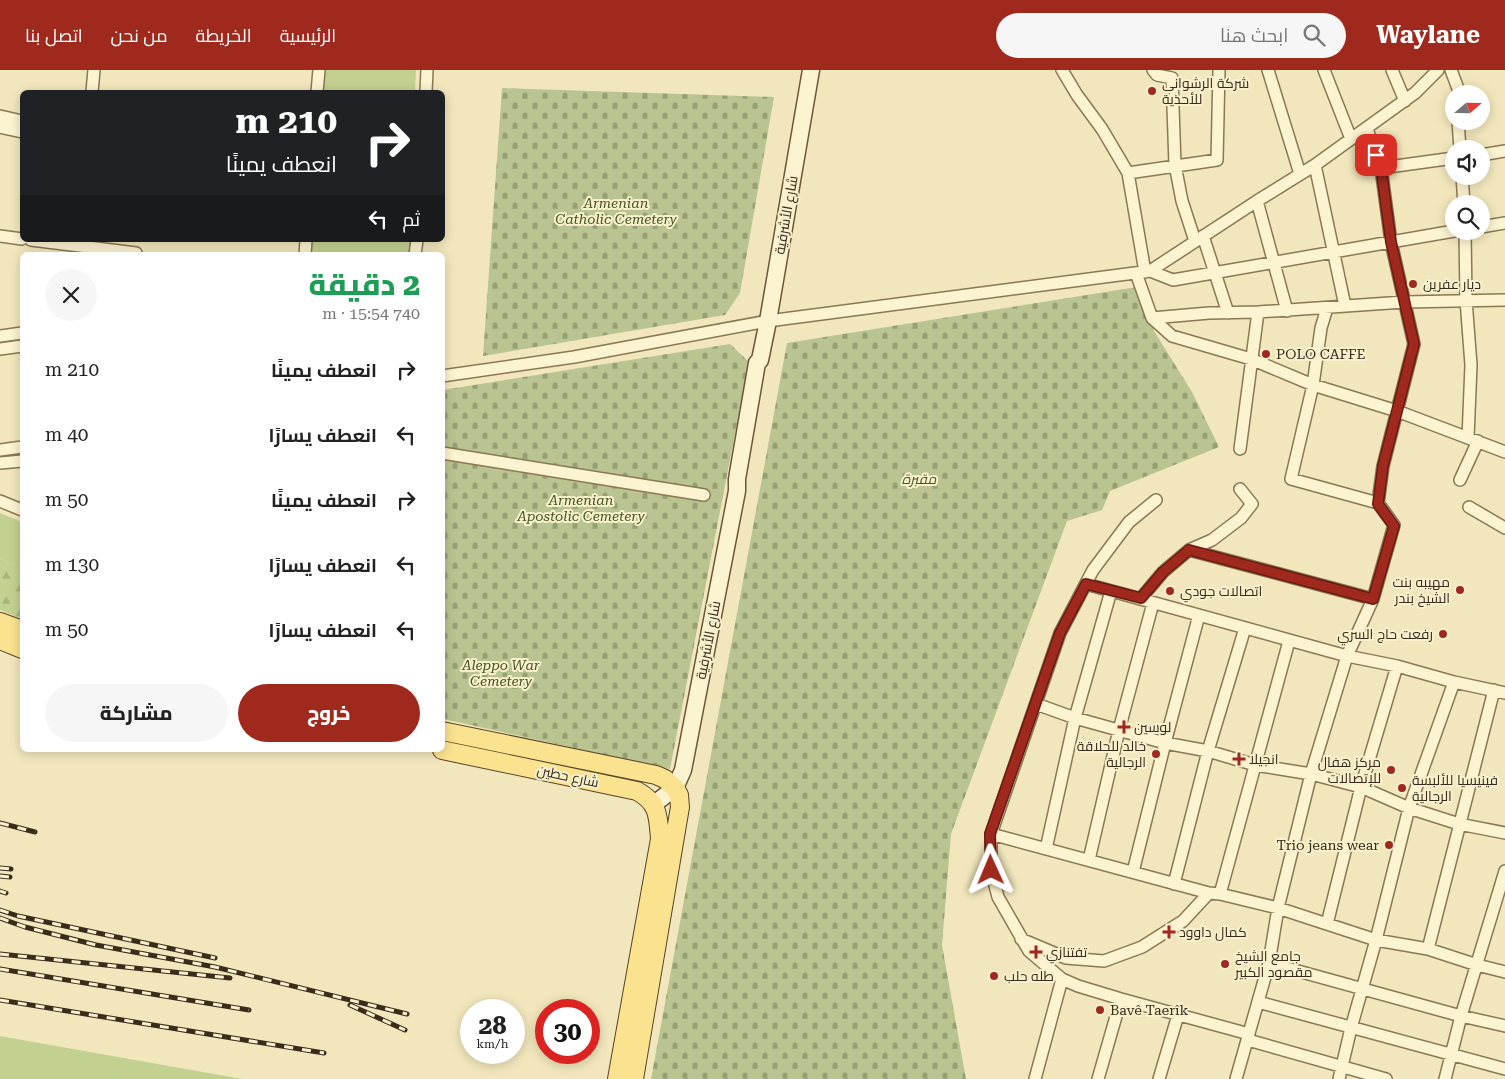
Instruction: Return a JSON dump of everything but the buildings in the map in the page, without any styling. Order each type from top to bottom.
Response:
[{"type":"main road","points":[[0,622],[20,629]]},
{"type":"main road","points":[[0,640],[20,647]]},
{"type":"main road","name":"شارع حطين","points":[[445,732],[633,769],[665,779],[675,788]]},
{"type":"main road","name":"شارع حطين","points":[[445,751],[637,791],[654,804]]},
{"type":"main road","points":[[634,1079],[680,807],[679,795],[675,788]]},
{"type":"main road","points":[[617,1079],[660,839],[658,816],[654,804]]},
{"type":"street","points":[[92,90],[94,70]]},
{"type":"street","points":[[317,90],[318,70]]},
{"type":"street","points":[[426,90],[427,70]]},
{"type":"street","name":"شارع الأشرفية","points":[[675,788],[683,770],[737,491],[743,479],[762,365],[760,360],[812,70]]},
{"type":"street","points":[[1062,70],[1063,75],[1102,129],[1128,173],[1152,318],[1172,336],[1252,359],[1313,384],[1396,411],[1505,452]]},
{"type":"street","points":[[1153,70],[1157,75],[1174,74],[1176,165],[1182,201],[1216,272],[1228,313]]},
{"type":"street","points":[[1128,173],[1217,160],[1219,70]]},
{"type":"street","points":[[1268,70],[1300,174]]},
{"type":"street","points":[[1324,70],[1352,140]]},
{"type":"street","points":[[1392,70],[1405,101]]},
{"type":"street","points":[[1144,272],[1352,140],[1415,93],[1438,70]]},
{"type":"street","points":[[1451,70],[1457,85]]},
{"type":"street","points":[[0,116],[20,120]]},
{"type":"street","points":[[0,127],[20,132]]},
{"type":"street","points":[[1367,129],[1381,168],[1391,242],[1414,344],[1383,466],[1378,504]]},
{"type":"street","points":[[1490,154],[1505,151]]},
{"type":"street","points":[[1381,168],[1445,159]]},
{"type":"street","points":[[1315,165],[1345,306]]},
{"type":"street","points":[[1257,201],[1287,311]]},
{"type":"street","points":[[1490,225],[1505,223]]},
{"type":"street","points":[[445,376],[574,357],[768,320],[1144,272],[1173,280],[1445,233]]},
{"type":"street","points":[[0,236],[20,239]]},
{"type":"street","points":[[1460,480],[1473,439],[1471,364],[1466,300],[1465,240]]},
{"type":"street","points":[[46,242],[121,252]]},
{"type":"street","points":[[1152,318],[1287,311],[1404,302],[1505,300]]},
{"type":"street","points":[[1237,1079],[1269,963],[1278,908],[1311,774],[1347,656],[1373,599],[1394,526],[1378,504],[1292,479],[1313,384],[1327,308]]},
{"type":"street","points":[[1240,449],[1258,312]]},
{"type":"street","points":[[0,336],[20,333]]},
{"type":"street","points":[[0,349],[20,346]]},
{"type":"street","points":[[0,450],[20,447]]},
{"type":"street","points":[[445,452],[704,495]]},
{"type":"street","points":[[0,463],[20,461]]},
{"type":"street","points":[[1141,598],[1163,572],[1189,550],[1212,540],[1241,518],[1252,504],[1240,489]]},
{"type":"street","points":[[1156,500],[1129,522],[1093,570],[1060,633],[990,834],[991,870],[998,897],[1028,952],[1062,979],[1078,986],[1178,1015],[1341,1067],[1386,1079]]},
{"type":"street","points":[[0,501],[20,509]]},
{"type":"street","points":[[1469,508],[1505,528]]},
{"type":"street","points":[[1189,550],[1373,599]]},
{"type":"street","points":[[1086,584],[1347,656],[1397,666],[1499,692],[1459,824],[1428,949]]},
{"type":"street","points":[[1046,849],[1075,718],[1112,590]]},
{"type":"street","points":[[1089,860],[1119,730],[1153,603]]},
{"type":"street","points":[[1134,872],[1165,743],[1199,616]]},
{"type":"street","points":[[1174,884],[1208,751],[1245,628]]},
{"type":"street","points":[[1021,938],[1066,958],[1104,962],[1142,947],[1183,921],[1215,894],[1255,765],[1289,640]]},
{"type":"street","points":[[1327,924],[1361,787],[1397,666]]},
{"type":"street","points":[[1339,1079],[1409,808],[1454,682]]},
{"type":"street","points":[[1036,704],[1075,718],[1165,743],[1208,751],[1255,765],[1311,774],[1361,787],[1409,808],[1459,824],[1505,832]]},
{"type":"street","points":[[654,804],[675,788]]},
{"type":"street","points":[[990,834],[1174,884],[1278,908],[1376,940],[1428,949],[1476,965],[1505,972]]},
{"type":"street","points":[[1445,1079],[1461,1016],[1505,871]]},
{"type":"street","points":[[1269,963],[1461,1016],[1505,1026]]},
{"type":"street","points":[[1035,1079],[1062,979]]},
{"type":"street","points":[[1098,1079],[1121,999]]},
{"type":"street","points":[[1258,1002],[1505,1069]]},
{"type":"street","points":[[1159,1079],[1178,1015]]},
{"type":"green space","points":[[323,70],[416,70],[415,90],[322,90]]},
{"type":"green space","name":"Armenian Catholic Cemetery","points":[[502,88],[774,97],[740,293],[725,315],[483,356]]},
{"type":"green space","points":[[311,242],[410,242],[410,252],[310,252]]},
{"type":"green space","name":"مقبرة","points":[[1137,287],[1154,331],[1192,392],[1219,447],[1110,491],[1102,510],[1067,521],[951,834],[942,945],[966,1079],[651,1079],[787,343]]},
{"type":"green space","name":"Armenian Apostolic Cemetery","points":[[730,344],[749,362],[670,769],[445,719],[445,390]]},
{"type":"green space","points":[[0,513],[20,521],[20,567],[0,559]]},
{"type":"green space","points":[[0,559],[20,567],[20,618],[0,610]]},
{"type":"green space","points":[[0,1036],[242,1079],[0,1079]]},
{"type":"railway","points":[[0,823],[35,832]]},
{"type":"railway","points":[[0,868],[11,869]]},
{"type":"railway","points":[[0,876],[10,877]]},
{"type":"railway","points":[[0,891],[6,893]]},
{"type":"railway","points":[[0,910],[18,916],[215,958]]},
{"type":"railway","points":[[0,918],[25,927],[96,945],[215,967],[407,1014]]},
{"type":"railway","points":[[0,954],[230,978]]},
{"type":"railway","points":[[0,969],[249,1010]]},
{"type":"railway","points":[[0,1000],[324,1053]]},
{"type":"railway","points":[[350,1005],[405,1030]]},
{"type":"place","name":"شركة الرشواني للأحذية","points":[[1152,91]]},
{"type":"place","name":"ديار عفرين","points":[[1413,284]]},
{"type":"place","name":"POLO CAFFE","points":[[1266,354]]},
{"type":"place","name":"مهيبه بنت الشيخ بندر","points":[[1460,590]]},
{"type":"place","name":"اتصالات جودي","points":[[1170,591]]},
{"type":"place","name":"رفعت حاج السري","points":[[1443,634]]},
{"type":"place","name":"لوسين","points":[[1124,727]]},
{"type":"place","name":"خالد للحلاقة الرجالية","points":[[1156,754]]},
{"type":"place","name":"انجيلا","points":[[1239,759]]},
{"type":"place","name":"مركز هفال للإتصالات","points":[[1391,770]]},
{"type":"place","name":"فينيسيا للألبسة الرجالية","points":[[1402,788]]},
{"type":"place","name":"Trio jeans wear","points":[[1389,845]]},
{"type":"place","name":"كمال داوود","points":[[1169,932]]},
{"type":"place","name":"تفتنازي","points":[[1036,952]]},
{"type":"place","name":"جامع الشيخ مقصود الكبير","points":[[1225,964]]},
{"type":"place","name":"طله حلب","points":[[994,976]]},
{"type":"place","name":"Bavê Taerîk","points":[[1100,1010]]},
{"type":"route","points":[[991,870],[990,834],[1060,633],[1086,584],[1141,598],[1163,572],[1189,550],[1373,599],[1394,526],[1378,504],[1383,466],[1414,344],[1391,242],[1381,168],[1376,155]]},
{"type":"park label","name":"Aleppo War Cemetery","points":[[501,674]]}]
